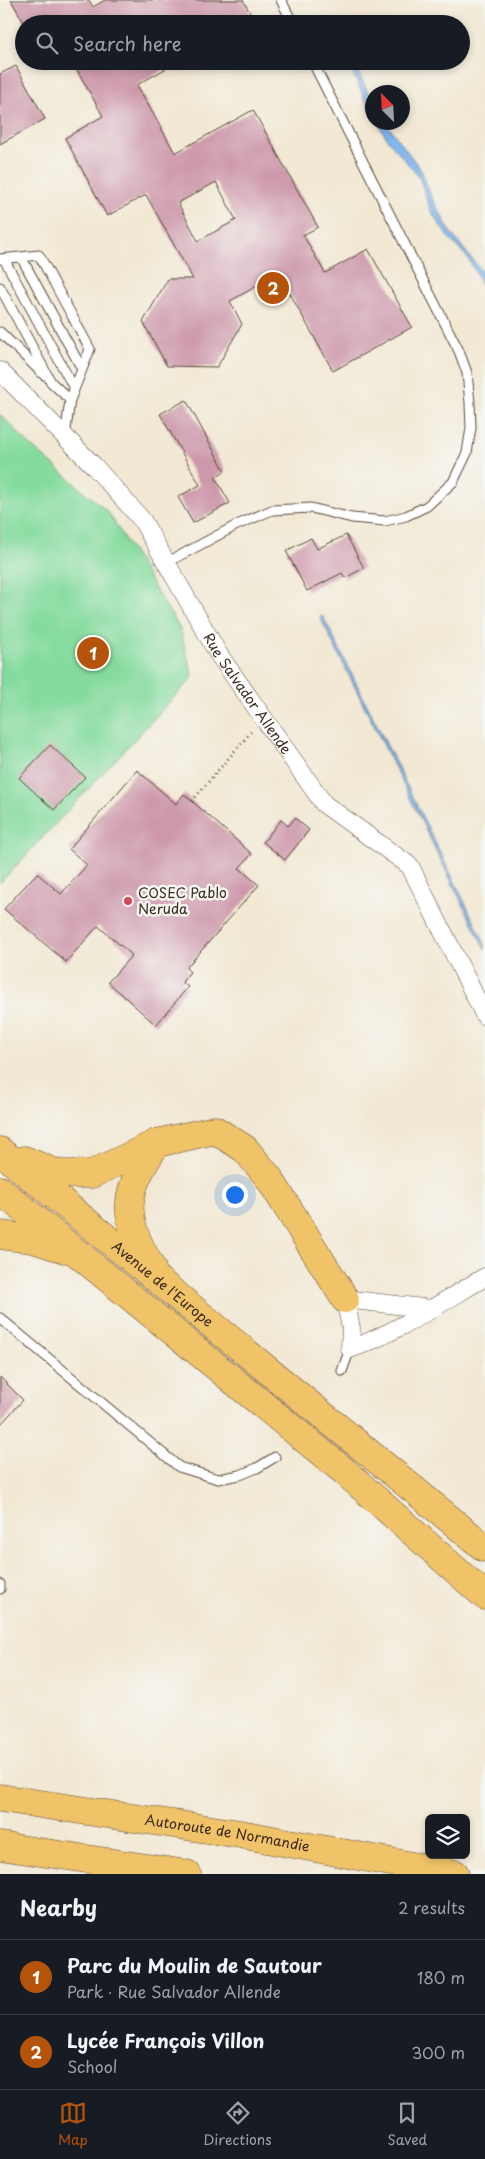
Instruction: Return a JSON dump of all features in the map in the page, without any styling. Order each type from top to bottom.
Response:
[{"type":"main road","points":[[2,1152],[58,1174],[92,1174],[157,1143],[215,1130],[244,1149],[269,1178],[345,1299]]},
{"type":"main road","points":[[157,1143],[138,1172],[128,1209],[136,1240],[159,1280]]},
{"type":"main road","name":"Avenue de l'Europe","points":[[2,1152],[485,1548]]},
{"type":"main road","points":[[0,1190],[391,1512],[485,1596]]},
{"type":"main road","points":[[0,1235],[33,1239],[78,1253]]},
{"type":"main road","name":"Autoroute de Normandie","points":[[0,1798],[240,1834],[455,1874]]},
{"type":"main road","points":[[0,1846],[187,1874]]},
{"type":"street","name":"Rue Salvador Allende","points":[[0,371],[65,437],[142,520],[168,562],[219,655],[324,804],[410,866],[485,1016]]},
{"type":"street","points":[[431,1309],[345,1299],[351,1328],[350,1349],[371,1342],[431,1309],[485,1277]]},
{"type":"lane","points":[[281,0],[288,15]]},
{"type":"lane","points":[[168,562],[272,510],[311,508],[352,518],[385,521],[406,516],[427,506],[454,482],[467,453],[471,428],[470,403],[467,373],[459,351],[317,70]]},
{"type":"lane","points":[[65,437],[70,400],[90,349],[39,255],[2,259],[74,388]]},
{"type":"lane","points":[[21,257],[82,369]]},
{"type":"lane","points":[[0,287],[51,382]]},
{"type":"lane","points":[[0,332],[70,400]]},
{"type":"lane","points":[[0,1318],[179,1467],[218,1479],[240,1476],[275,1457]]},
{"type":"lane","points":[[342,1371],[350,1349]]},
{"type":"lane","points":[[0,1584],[0,1589]]},
{"type":"path","points":[[192,801],[249,733],[267,723]]},
{"type":"green space","points":[[0,414],[29,444],[108,512],[180,629],[193,677],[0,883]]},
{"type":"water","points":[[351,70],[357,70],[365,86],[365,99]]},
{"type":"water","points":[[382,130],[391,130],[421,170],[431,196],[451,233],[480,269],[485,279],[485,295],[467,257],[447,236],[431,211],[419,177],[387,139]]},
{"type":"water","points":[[323,616],[485,943],[485,949],[320,617]]},
{"type":"building","points":[[11,0],[89,0],[93,7],[105,0],[243,0],[251,15],[20,15]]},
{"type":"building","points":[[15,66],[15,70],[18,70],[45,119],[0,144],[0,74]]},
{"type":"building","points":[[77,70],[163,70],[137,85],[175,153],[253,110],[318,227],[303,235],[325,273],[368,249],[412,327],[333,371],[279,274],[230,301],[242,324],[217,367],[167,366],[143,322],[168,279],[193,279],[146,195],[107,216],[65,138],[103,116]],"holes":[[[216,182],[236,220],[198,241],[178,203]]]},
{"type":"building","points":[[186,400],[225,471],[215,477],[230,503],[193,523],[178,497],[200,485],[160,414]]},
{"type":"building","points":[[346,535],[364,568],[345,578],[342,573],[307,591],[286,551],[311,538],[317,549]]},
{"type":"building","points":[[50,745],[85,777],[54,810],[19,778]]},
{"type":"building","name":"COSEC Pablo Neruda","points":[[137,770],[176,804],[184,794],[252,854],[239,868],[259,885],[186,968],[190,972],[182,982],[188,987],[156,1025],[108,982],[132,955],[98,926],[66,962],[4,909],[37,873],[61,894],[87,865],[69,849]]},
{"type":"building","points":[[295,818],[309,830],[285,860],[263,842],[281,820],[288,826]]},
{"type":"building","points":[[0,1377],[23,1400],[0,1425]]},
{"type":"place","name":"Lycée François Villon","points":[[273,288]]},
{"type":"place","name":"Parc du Moulin de Sautour","points":[[93,653]]},
{"type":"place","name":"COSEC Pablo Neruda","points":[[128,901]]}]
